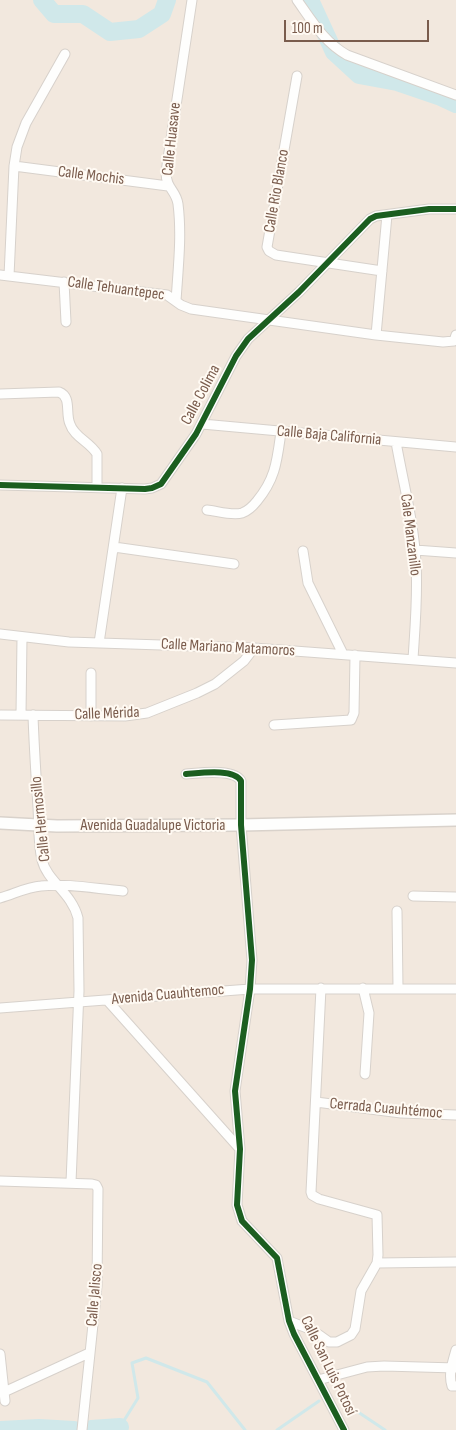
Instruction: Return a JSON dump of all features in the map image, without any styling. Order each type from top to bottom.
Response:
[{"type":"main road","name":"Avenida Guadalupe Victoria","points":[[0,823],[39,826],[241,825],[456,820]]},
{"type":"street","points":[[297,0],[325,39],[337,50],[456,95]]},
{"type":"street","name":"Calle Huasave","points":[[176,301],[179,237],[178,203],[176,196],[168,186],[166,172],[191,3]]},
{"type":"street","points":[[5,276],[17,147],[26,123],[65,54]]},
{"type":"street","name":"Calle Rio Blanco","points":[[297,76],[267,247],[272,254],[326,264],[382,271]]},
{"type":"street","name":"Calle Mochis","points":[[14,166],[168,186]]},
{"type":"street","name":"Calle Colima","points":[[0,485],[152,488],[161,484],[202,424],[236,356],[248,338],[287,304],[370,219],[429,209],[456,209]]},
{"type":"street","points":[[376,335],[387,215]]},
{"type":"street","name":"Calle Tehuantepec","points":[[5,276],[166,295],[191,309],[376,335],[443,342],[454,341],[456,335]]},
{"type":"street","points":[[64,282],[66,322]]},
{"type":"street","points":[[0,394],[59,392],[67,398],[71,427],[97,454],[97,488]]},
{"type":"street","name":"Calle Baja California","points":[[202,424],[456,447]]},
{"type":"street","points":[[207,510],[241,514],[252,507],[272,479],[281,432]]},
{"type":"street","name":"Cale Manzanillo","points":[[396,442],[415,550],[416,594],[413,659]]},
{"type":"street","points":[[99,643],[122,488]]},
{"type":"street","points":[[114,547],[234,564]]},
{"type":"street","points":[[415,550],[456,552]]},
{"type":"street","points":[[303,551],[308,583],[343,654]]},
{"type":"street","name":"Calle Mariano Matamoros","points":[[0,634],[99,643],[254,648],[456,663]]},
{"type":"street","points":[[21,715],[22,637]]},
{"type":"street","name":"Calle Mérida","points":[[0,715],[137,716],[158,710],[215,684],[244,661],[254,648]]},
{"type":"street","points":[[274,725],[350,720],[354,713],[355,655]]},
{"type":"street","points":[[91,673],[92,716]]},
{"type":"street","name":"Calle Hermosillo","points":[[33,715],[42,861],[76,908],[78,918],[78,1003]]},
{"type":"street","name":"Calle San Luis Potosí","points":[[186,774],[225,773],[236,775],[241,786],[241,825],[251,940],[250,989],[235,1091],[240,1149],[237,1205],[239,1214],[247,1228],[277,1258],[289,1321],[344,1430]]},
{"type":"street","points":[[0,898],[29,888],[59,885],[123,892]]},
{"type":"street","points":[[413,896],[456,897]]},
{"type":"street","points":[[397,911],[398,988]]},
{"type":"street","name":"Cerrada Cuauhtémoc","points":[[321,988],[311,1192],[312,1195],[319,1199],[377,1215],[379,1249],[376,1263]]},
{"type":"street","points":[[363,988],[369,1013],[365,1074]]},
{"type":"street","name":"Avenida Cuauhtemoc","points":[[0,1008],[250,989],[456,989]]},
{"type":"street","points":[[107,1000],[240,1149]]},
{"type":"street","points":[[71,1182],[78,1003]]},
{"type":"street","name":"Cerrada Cuauhtémoc","points":[[316,1102],[401,1113],[456,1115]]},
{"type":"street","name":"Calle Jalisco","points":[[0,1181],[71,1182],[96,1185],[99,1193],[97,1286],[82,1430]]},
{"type":"street","points":[[289,1321],[312,1330],[329,1342],[337,1342],[348,1338],[355,1329],[361,1290],[376,1263],[456,1262]]},
{"type":"street","points":[[456,1350],[451,1384],[456,1386]]},
{"type":"street","points":[[0,1354],[3,1391],[89,1353]]},
{"type":"street","points":[[318,1380],[367,1368],[384,1366],[454,1368]]},
{"type":"shaded area","points":[[0,0],[456,0],[456,1430],[0,1430]]},
{"type":"waterway","points":[[42,0],[54,14],[83,14],[110,32],[139,29],[162,14],[167,0]]},
{"type":"waterway","points":[[310,0],[334,52],[359,75],[397,82],[456,104]]},
{"type":"waterway","points":[[120,1427],[138,1398],[132,1363],[146,1358],[207,1382],[245,1430]]},
{"type":"waterway","points":[[340,1400],[385,1430]]},
{"type":"waterway","points":[[277,1430],[319,1401]]},
{"type":"waterway","points":[[91,1429],[120,1427]]},
{"type":"waterway","points":[[0,1430],[39,1428],[74,1430]]},
{"type":"cycle path","points":[[0,485],[145,489],[161,484],[196,434],[236,356],[248,339],[299,292],[370,219],[376,216],[429,209],[456,209]]},
{"type":"cycle path","points":[[186,774],[224,773],[231,774],[241,781],[241,825],[252,960],[250,989],[235,1091],[240,1149],[237,1205],[242,1221],[277,1258],[289,1321],[294,1334],[344,1430]]}]
